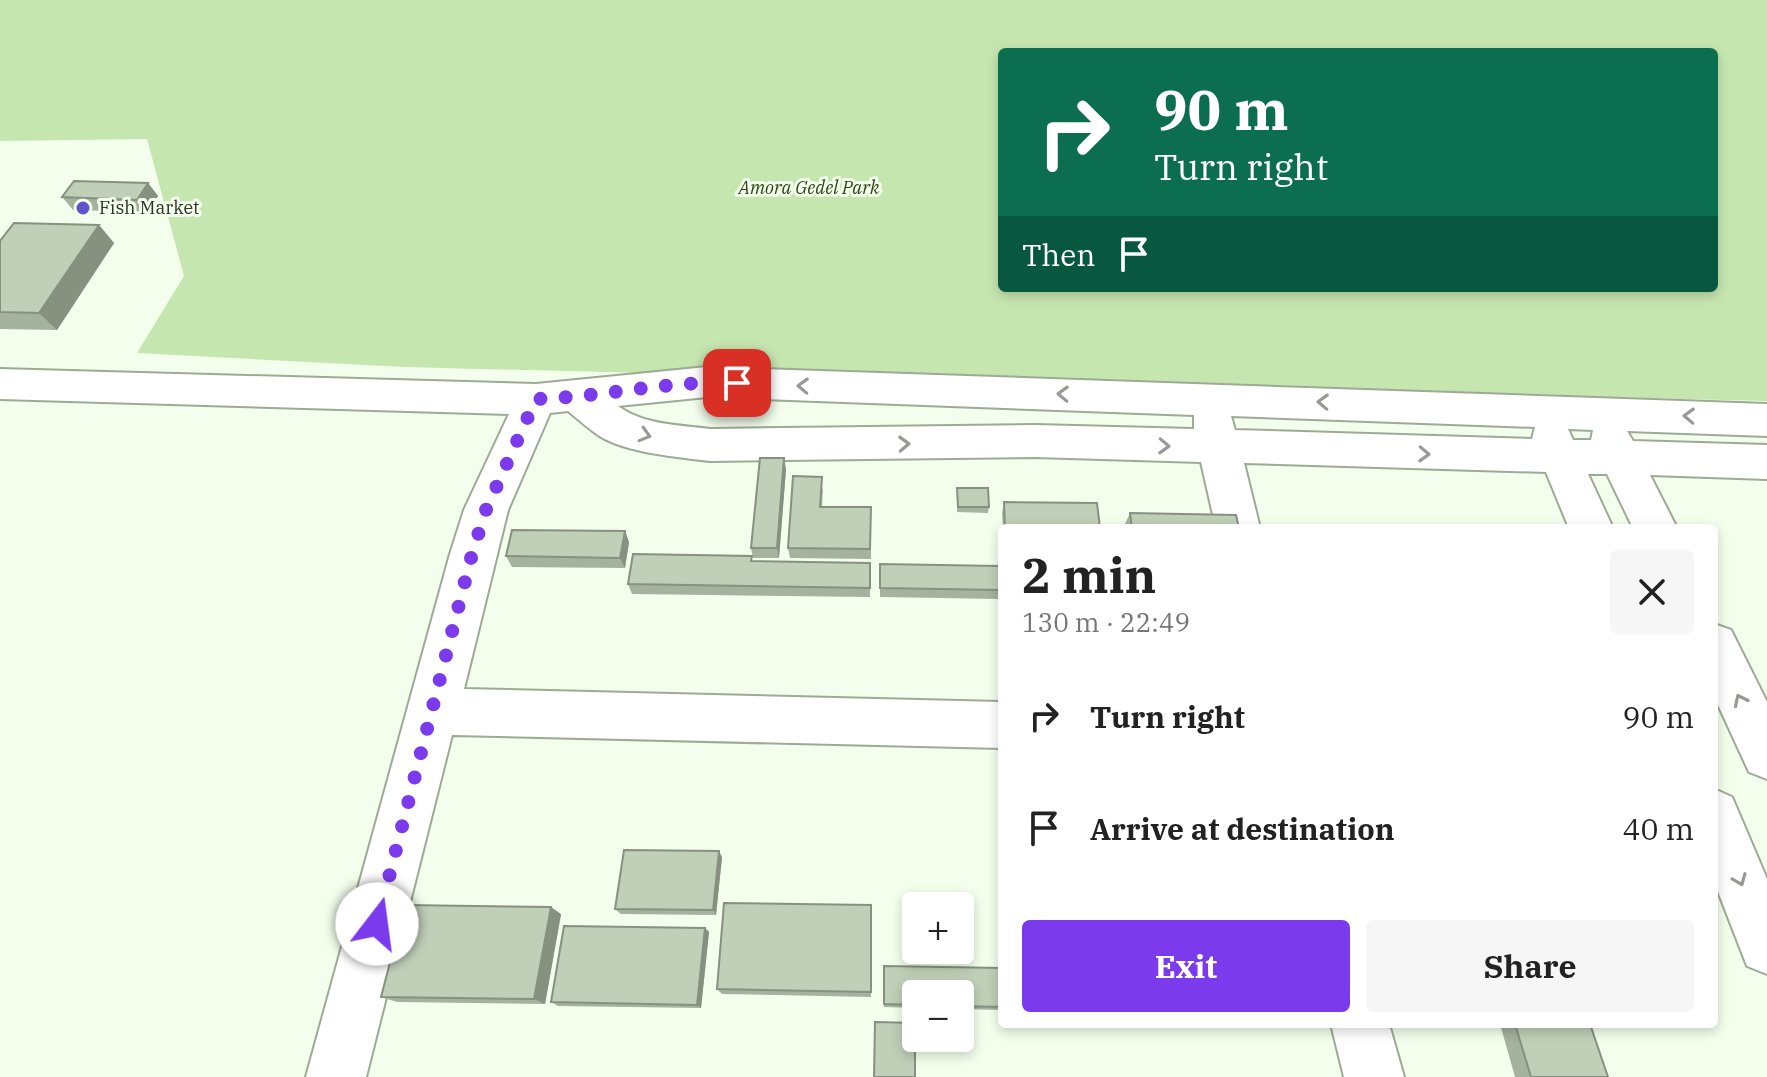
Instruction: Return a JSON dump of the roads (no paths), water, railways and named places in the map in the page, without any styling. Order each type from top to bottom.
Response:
[{"type":"street","points":[[0,384],[557,398],[638,386],[707,382],[1767,420]]},
{"type":"street","points":[[557,398],[615,426],[657,438],[710,445],[1035,441],[1767,462]]},
{"type":"street","points":[[336,1077],[486,510],[557,398]]},
{"type":"street","points":[[1207,398],[1237,524]]},
{"type":"street","points":[[1541,412],[1589,524]]},
{"type":"street","points":[[1598,413],[1653,524]]},
{"type":"street","points":[[1718,653],[1767,755]]},
{"type":"street","points":[[434,711],[998,725]]},
{"type":"street","points":[[1718,825],[1767,946]]},
{"type":"street","points":[[1361,1028],[1374,1077]]},
{"type":"place","name":"Fish Market","points":[[83,208]]},
{"type":"park label","name":"Amora Gedel Park","points":[[809,188]]}]
